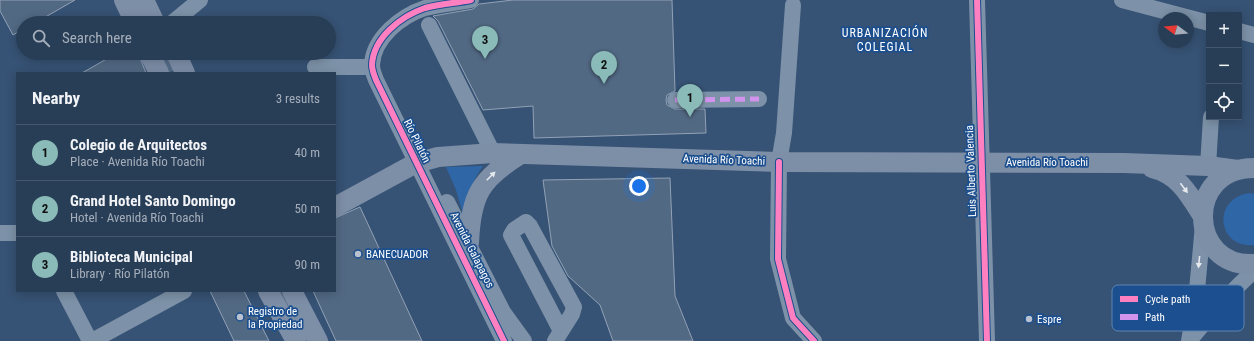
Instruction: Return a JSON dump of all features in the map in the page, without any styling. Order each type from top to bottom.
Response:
[{"type":"main road","points":[[124,0],[132,16]]},
{"type":"main road","points":[[133,0],[141,16]]},
{"type":"main road","points":[[144,0],[152,16]]},
{"type":"main road","points":[[151,0],[159,16]]},
{"type":"main road","points":[[153,60],[159,72]]},
{"type":"main road","points":[[179,60],[185,72]]},
{"type":"main road","name":"Avenida Río Toachi","points":[[336,206],[416,162],[438,157],[493,153],[779,162],[1124,162],[1248,167]]},
{"type":"main road","points":[[469,244],[471,216],[480,189],[495,172],[521,154]]},
{"type":"main road","name":"Avenida Río Toachi","points":[[1124,162],[1168,173],[1179,181],[1203,219],[1208,240],[1220,253],[1235,262],[1254,264]]},
{"type":"main road","points":[[1203,219],[1206,198],[1215,183],[1230,173],[1248,167]]},
{"type":"main road","points":[[269,292],[296,341]]},
{"type":"main road","points":[[293,292],[318,341]]},
{"type":"street","points":[[181,16],[200,0]]},
{"type":"street","points":[[315,66],[372,67],[373,54],[382,38],[402,19],[425,8],[471,0]]},
{"type":"street","name":"Luis Alberto Valencia","points":[[977,0],[980,162],[987,341]]},
{"type":"street","points":[[1122,0],[1206,22]]},
{"type":"street","points":[[793,5],[784,133],[779,162],[778,259],[794,318],[814,341]]},
{"type":"street","points":[[429,25],[493,153]]},
{"type":"street","points":[[1242,32],[1254,35]]},
{"type":"street","name":"Río Pilatón","points":[[372,67],[376,80],[504,341]]},
{"type":"street","points":[[675,100],[759,99]]},
{"type":"street","points":[[1208,166],[1211,120]]},
{"type":"street","name":"Avenida Galapagos","points":[[416,162],[443,194],[503,312],[524,341]]},
{"type":"street","points":[[1197,285],[1203,219]]},
{"type":"street","points":[[526,222],[530,226],[573,305],[572,314],[558,336],[511,236],[514,230],[526,222]]},
{"type":"street","points":[[0,233],[16,232]]},
{"type":"street","points":[[1238,285],[1254,271]]},
{"type":"street","points":[[65,292],[91,341],[182,292]]},
{"type":"street","points":[[1189,341],[1191,331]]},
{"type":"street","points":[[1189,341],[1197,331]]},
{"type":"shaded area","points":[[483,166],[472,185],[465,221],[456,190],[446,167]]},
{"type":"shaded area","points":[[1250,193],[1254,194],[1254,245],[1242,244],[1232,239],[1226,232],[1224,222],[1224,213],[1229,204],[1237,197]]},
{"type":"building","points":[[0,0],[75,0],[47,16],[16,16],[16,33],[13,35],[0,11]]},
{"type":"building","points":[[513,0],[672,0],[675,91],[667,95],[667,105],[675,109],[705,109],[706,133],[534,138],[533,106],[483,110],[438,21],[433,16],[473,9],[479,4]]},
{"type":"building","points":[[105,60],[141,60],[146,72],[84,72]]},
{"type":"building","points":[[670,178],[675,296],[693,341],[613,341],[600,305],[568,276],[552,246],[543,180]]},
{"type":"building","name":"BANECUADOR","points":[[360,207],[422,341],[336,341],[313,292],[336,292],[336,218]]},
{"type":"building","name":"Registro de la Propiedad","points":[[210,292],[244,292],[269,341],[234,341]]},
{"type":"tunnel","points":[[168,60],[174,72]]},
{"type":"tunnel","points":[[281,292],[300,330]]},
{"type":"marked path","points":[[675,100],[759,99]]},
{"type":"cycle path","points":[[471,0],[425,8],[398,22],[390,29],[377,46],[372,67],[376,80],[504,341]]},
{"type":"cycle path","points":[[977,0],[987,341]]},
{"type":"cycle path","points":[[779,162],[778,259],[793,318],[814,341]]},
{"type":"place","name":"Biblioteca Municipal","points":[[485,59]]},
{"type":"place","name":"Grand Hotel Santo Domingo","points":[[604,84]]},
{"type":"place","name":"Colegio de Arquitectos","points":[[690,117]]},
{"type":"place","name":"BANECUADOR","points":[[358,254]]},
{"type":"place","name":"Registro de la Propiedad","points":[[240,317]]},
{"type":"place","name":"Espre","points":[[1029,319]]},
{"type":"district","name":"URBANIZACIÓN COLEGIAL","points":[[885,40]]}]
